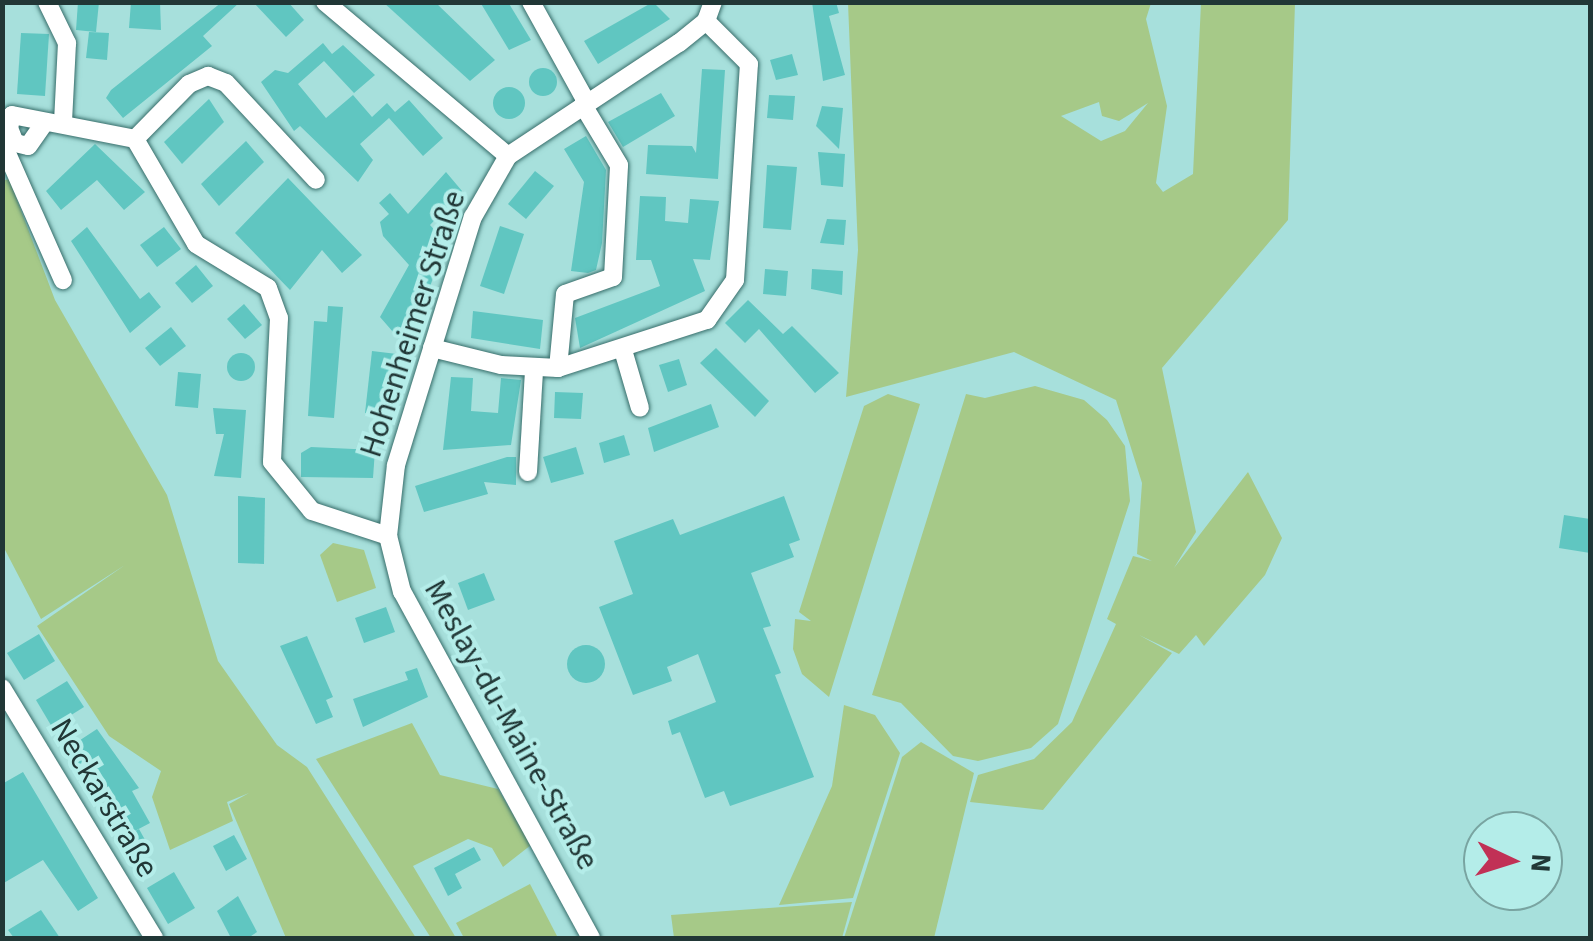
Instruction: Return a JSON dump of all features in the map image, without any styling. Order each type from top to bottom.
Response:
[{"type":"street","points":[[47,2],[67,43],[54,122],[134,139],[196,244],[274,299],[268,426],[272,462],[291,494],[312,511],[388,536]]},
{"type":"street","points":[[325,2],[508,156]]},
{"type":"street","points":[[532,2],[619,166],[613,276],[565,294],[558,368]]},
{"type":"street","points":[[432,348],[534,370],[558,368],[706,320],[735,280],[749,64],[706,21],[713,2]]},
{"type":"street","name":"Hohenheimer Straße","points":[[388,536],[396,465],[473,217],[508,156],[706,21]]},
{"type":"street","points":[[134,139],[189,84],[208,76],[226,83],[316,180]]},
{"type":"street","points":[[2,142],[63,280]]},
{"type":"street","points":[[623,350],[640,408]]},
{"type":"street","points":[[528,472],[534,370]]},
{"type":"street","name":"Meslay-du-Maine-Straße","points":[[388,536],[417,625],[591,938]]},
{"type":"street","name":"Neckarstraße","points":[[2,688],[154,938]]},
{"type":"green space","points":[[848,3],[1151,3],[1146,19],[1167,106],[1156,183],[1163,192],[1193,174],[1201,3],[1295,3],[1288,220],[1162,368],[1196,532],[1174,568],[1248,472],[1282,538],[1265,575],[1204,646],[1196,635],[1179,654],[1139,635],[1172,653],[1043,810],[970,802],[978,775],[1034,759],[1072,722],[1116,624],[1107,619],[1133,556],[1152,561],[1137,554],[1142,483],[1116,400],[1014,352],[846,397],[858,250]],"holes":[[[1099,102],[1102,116],[1119,121],[1148,103],[1125,131],[1101,141],[1061,116]]]},
{"type":"green space","points":[[9,179],[55,300],[167,495],[218,661],[277,745],[307,767],[416,938],[286,938],[229,804],[249,793],[227,802],[233,821],[170,850],[152,797],[161,771],[109,736],[37,626],[125,565],[41,619],[3,546],[2,181]]},
{"type":"green space","points":[[1035,386],[1084,400],[1107,420],[1125,446],[1130,501],[1058,724],[1031,748],[978,761],[953,756],[901,703],[872,695],[966,394],[985,398]]},
{"type":"green space","points":[[888,394],[920,404],[829,697],[802,674],[793,649],[795,619],[811,621],[799,612],[864,406]]},
{"type":"green space","points":[[333,543],[364,550],[376,588],[337,602],[320,555]]},
{"type":"green space","points":[[844,705],[875,715],[900,753],[853,898],[779,905],[832,786]]},
{"type":"green space","points":[[412,723],[440,775],[498,789],[531,845],[503,867],[492,848],[468,839],[413,866],[456,938],[431,938],[316,759]]},
{"type":"green space","points":[[921,742],[974,773],[934,938],[844,938],[902,757]]},
{"type":"green space","points":[[530,884],[558,938],[464,938],[456,923]]},
{"type":"green space","points":[[852,902],[842,938],[674,938],[671,915]]},
{"type":"building","points":[[78,2],[99,2],[96,32],[76,30]]},
{"type":"building","points":[[131,2],[160,2],[161,30],[129,28]]},
{"type":"building","points":[[222,2],[240,2],[203,36],[212,46],[123,118],[106,98],[111,90]]},
{"type":"building","points":[[253,2],[288,2],[304,20],[286,37]]},
{"type":"building","points":[[383,2],[435,2],[495,60],[470,81]]},
{"type":"building","points":[[480,2],[508,2],[531,40],[509,50]]},
{"type":"building","points":[[653,2],[670,19],[598,64],[584,41]]},
{"type":"building","points":[[812,2],[836,2],[839,13],[829,16],[845,75],[823,81]]},
{"type":"building","points":[[89,32],[109,33],[107,60],[86,58]]},
{"type":"building","points":[[21,33],[49,34],[45,96],[17,94]]},
{"type":"building","points":[[323,43],[332,54],[343,45],[375,75],[354,93],[324,61],[298,84],[326,118],[353,95],[372,117],[387,103],[395,112],[409,100],[443,138],[423,156],[389,118],[360,144],[373,160],[358,182],[300,126],[294,131],[261,82],[275,70],[288,73]]},
{"type":"building","points":[[792,54],[798,75],[776,80],[770,60]]},
{"type":"building","points":[[543,68],[553,72],[557,82],[553,92],[543,96],[533,92],[529,82],[533,72]]},
{"type":"building","points":[[702,69],[725,70],[718,179],[646,174],[648,145],[692,146],[696,153]]},
{"type":"building","points":[[509,87],[521,91],[525,103],[521,115],[509,119],[497,115],[493,103],[497,91]]},
{"type":"building","points":[[661,93],[675,116],[623,147],[608,122]]},
{"type":"building","points":[[769,95],[795,96],[793,120],[767,118]]},
{"type":"building","points":[[209,99],[224,122],[182,164],[164,142]]},
{"type":"building","points":[[822,106],[843,108],[839,149],[816,126]]},
{"type":"building","points":[[586,136],[606,170],[602,243],[596,270],[588,273],[571,271],[584,182],[564,149]]},
{"type":"building","points":[[246,141],[264,162],[219,206],[201,184]]},
{"type":"building","points":[[95,144],[145,192],[124,210],[97,180],[61,210],[46,191]]},
{"type":"building","points":[[818,152],[845,154],[843,187],[821,185]]},
{"type":"building","points":[[767,165],[797,167],[791,230],[763,228]]},
{"type":"building","points":[[535,171],[554,186],[526,219],[508,204]]},
{"type":"building","points":[[446,172],[462,191],[430,225],[445,242],[424,261],[433,278],[421,313],[400,340],[380,317],[409,265],[383,236],[380,222],[389,214],[379,203],[390,193],[408,214]]},
{"type":"building","points":[[288,178],[362,255],[342,273],[322,250],[290,290],[235,233]]},
{"type":"building","points":[[640,196],[666,197],[665,221],[688,223],[690,199],[719,201],[710,260],[693,259],[705,291],[580,348],[575,318],[660,286],[651,260],[636,260]]},
{"type":"building","points":[[827,219],[846,220],[844,245],[820,243]]},
{"type":"building","points":[[500,226],[524,234],[504,294],[480,286]]},
{"type":"building","points":[[87,227],[140,299],[149,292],[161,307],[130,333],[71,241]]},
{"type":"building","points":[[164,227],[181,249],[157,267],[140,245]]},
{"type":"building","points":[[196,265],[213,286],[192,303],[175,283]]},
{"type":"building","points":[[765,269],[788,271],[786,296],[763,294]]},
{"type":"building","points":[[812,269],[843,271],[842,295],[811,289]]},
{"type":"building","points":[[748,300],[783,334],[792,326],[839,373],[815,393],[759,329],[745,343],[725,323]]},
{"type":"building","points":[[244,304],[262,325],[245,339],[227,319]]},
{"type":"building","points":[[328,306],[343,307],[334,418],[308,416],[314,321],[327,322]]},
{"type":"building","points":[[473,311],[543,320],[540,349],[471,338]]},
{"type":"building","points":[[171,327],[186,346],[160,366],[145,348]]},
{"type":"building","points":[[716,348],[769,401],[755,417],[700,363]]},
{"type":"building","points":[[372,351],[397,354],[390,416],[365,413]]},
{"type":"building","points":[[241,353],[251,357],[255,367],[251,377],[241,381],[231,377],[227,367],[231,357]]},
{"type":"building","points":[[679,359],[687,385],[668,392],[659,365]]},
{"type":"building","points":[[178,372],[201,374],[198,408],[175,406]]},
{"type":"building","points":[[451,377],[473,378],[471,411],[498,413],[501,378],[521,380],[511,445],[443,450]]},
{"type":"building","points":[[555,392],[583,393],[581,419],[554,418]]},
{"type":"building","points":[[711,404],[719,427],[654,452],[648,428]]},
{"type":"building","points":[[213,408],[246,410],[241,478],[214,476],[224,434],[216,434]]},
{"type":"building","points":[[624,435],[630,455],[604,463],[599,443]]},
{"type":"building","points":[[311,447],[375,450],[373,478],[301,477],[301,453]]},
{"type":"building","points":[[576,447],[584,474],[551,483],[543,457]]},
{"type":"building","points":[[516,457],[516,485],[484,482],[488,494],[424,512],[415,486]]},
{"type":"building","points":[[238,496],[265,498],[264,564],[238,563]]},
{"type":"building","points":[[784,496],[800,540],[789,544],[794,557],[751,573],[771,626],[763,628],[781,673],[775,675],[814,777],[730,806],[724,791],[705,798],[680,732],[672,735],[668,721],[716,702],[698,654],[667,667],[672,681],[633,695],[599,607],[633,594],[614,541],[673,519],[680,535]]},
{"type":"building","points":[[1564,515],[1590,519],[1590,553],[1559,548]]},
{"type":"building","points":[[484,573],[495,600],[468,610],[458,583]]},
{"type":"building","points":[[386,607],[395,632],[364,643],[355,618]]},
{"type":"building","points":[[39,634],[55,661],[24,680],[7,653]]},
{"type":"building","points":[[307,636],[333,697],[326,700],[333,717],[316,724],[280,646]]},
{"type":"building","points":[[586,645],[600,650],[605,664],[600,678],[586,683],[572,678],[567,664],[572,650]]},
{"type":"building","points":[[417,668],[428,697],[363,727],[353,699],[408,680],[405,672]]},
{"type":"building","points":[[67,681],[84,707],[52,727],[36,700]]},
{"type":"building","points":[[97,729],[139,788],[132,791],[150,823],[131,833],[92,767],[84,773],[68,748]]},
{"type":"building","points":[[23,772],[98,898],[78,911],[43,860],[2,884],[2,784]]},
{"type":"building","points":[[139,829],[149,847],[129,858],[119,840]]},
{"type":"building","points":[[234,835],[247,859],[226,871],[213,846]]},
{"type":"building","points":[[474,847],[481,860],[455,874],[462,888],[448,896],[434,868]]},
{"type":"building","points":[[174,872],[195,908],[168,924],[147,888]]},
{"type":"building","points":[[238,896],[257,932],[248,938],[231,938],[217,911]]},
{"type":"building","points":[[41,910],[60,938],[14,938],[8,930]]}]
